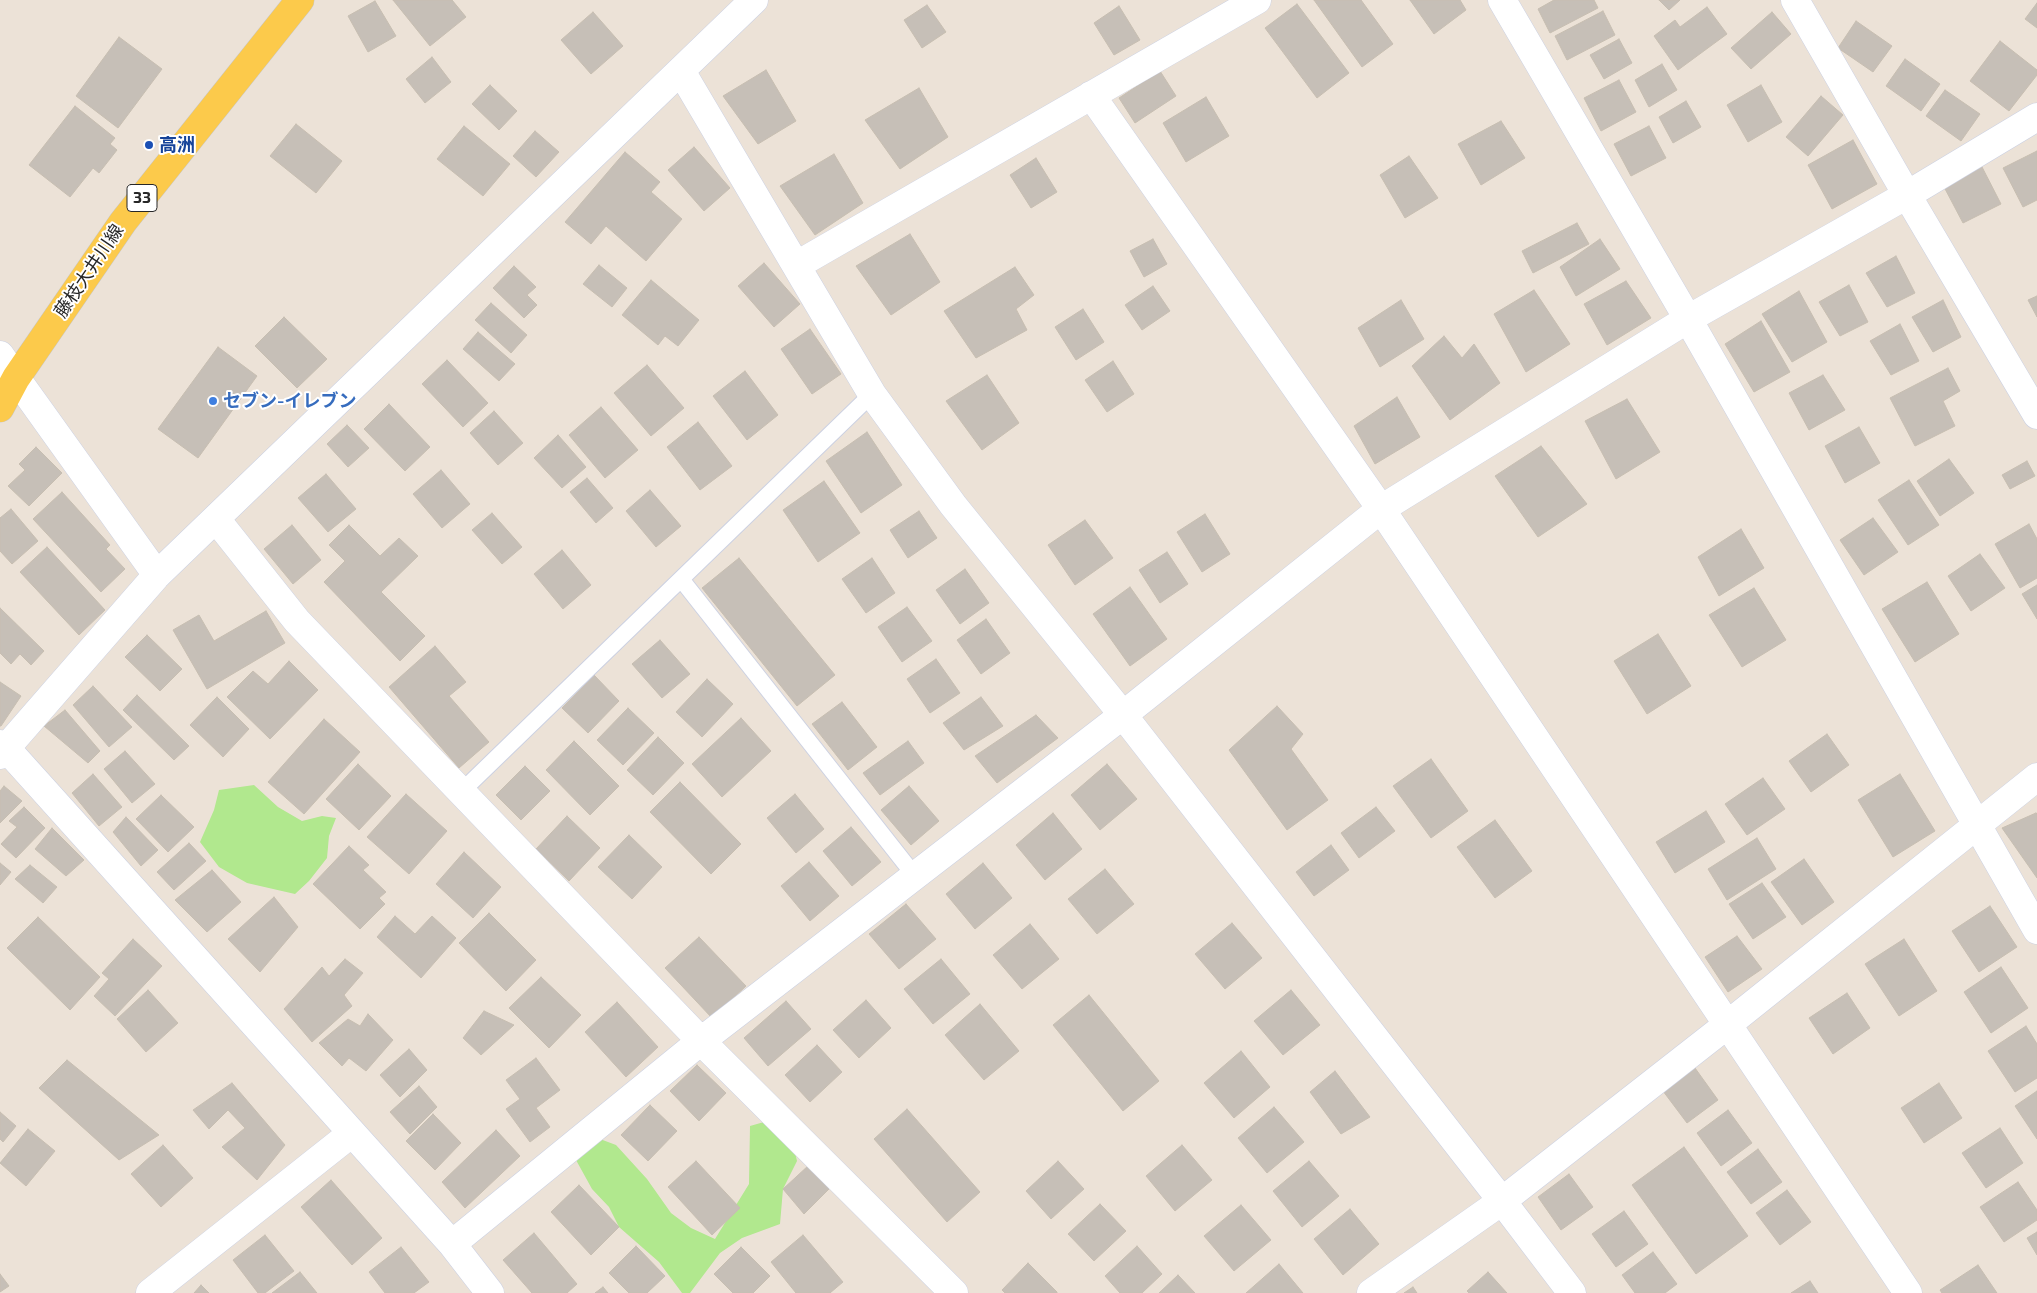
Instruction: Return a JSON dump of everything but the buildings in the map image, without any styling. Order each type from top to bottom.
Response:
[{"type":"main road","name":"藤枝大井川線","points":[[0,408],[16,378],[123,222],[300,0]]},
{"type":"street","points":[[490,1293],[452,1244],[2,749],[157,575],[754,0]]},
{"type":"street","points":[[1502,0],[1688,319],[2037,930]]},
{"type":"street","points":[[1795,0],[1906,195],[2037,415]]},
{"type":"street","points":[[797,265],[1091,95],[1245,3]]},
{"type":"street","points":[[681,71],[872,394],[953,505],[1123,715],[1572,1293]]},
{"type":"street","points":[[1091,95],[1381,509],[1908,1293]]},
{"type":"street","points":[[452,1244],[701,1041],[1123,715],[1381,509],[1688,319],[1906,195],[2037,117]]},
{"type":"street","points":[[0,355],[157,575]]},
{"type":"street","points":[[216,519],[297,621],[701,1041],[954,1293]]},
{"type":"street","points":[[1370,1293],[1502,1201],[1727,1025],[2037,777]]},
{"type":"street","points":[[150,1293],[352,1133]]},
{"type":"lane","points":[[461,792],[872,394]]},
{"type":"lane","points":[[682,579],[915,876]]},
{"type":"green space","points":[[254,785],[278,807],[302,821],[322,816],[336,818],[329,836],[327,858],[309,881],[295,894],[247,883],[219,867],[200,842],[214,810],[219,790]]},
{"type":"green space","points":[[771,1120],[793,1144],[797,1161],[783,1189],[780,1224],[742,1238],[720,1253],[690,1293],[682,1293],[659,1262],[619,1227],[609,1207],[592,1189],[576,1160],[592,1136],[616,1145],[647,1179],[671,1213],[691,1228],[715,1239],[749,1184],[750,1126]]},
{"type":"place","name":"高洲","points":[[149,145]]},
{"type":"place","name":"セブン-イレブン","points":[[213,401]]}]
